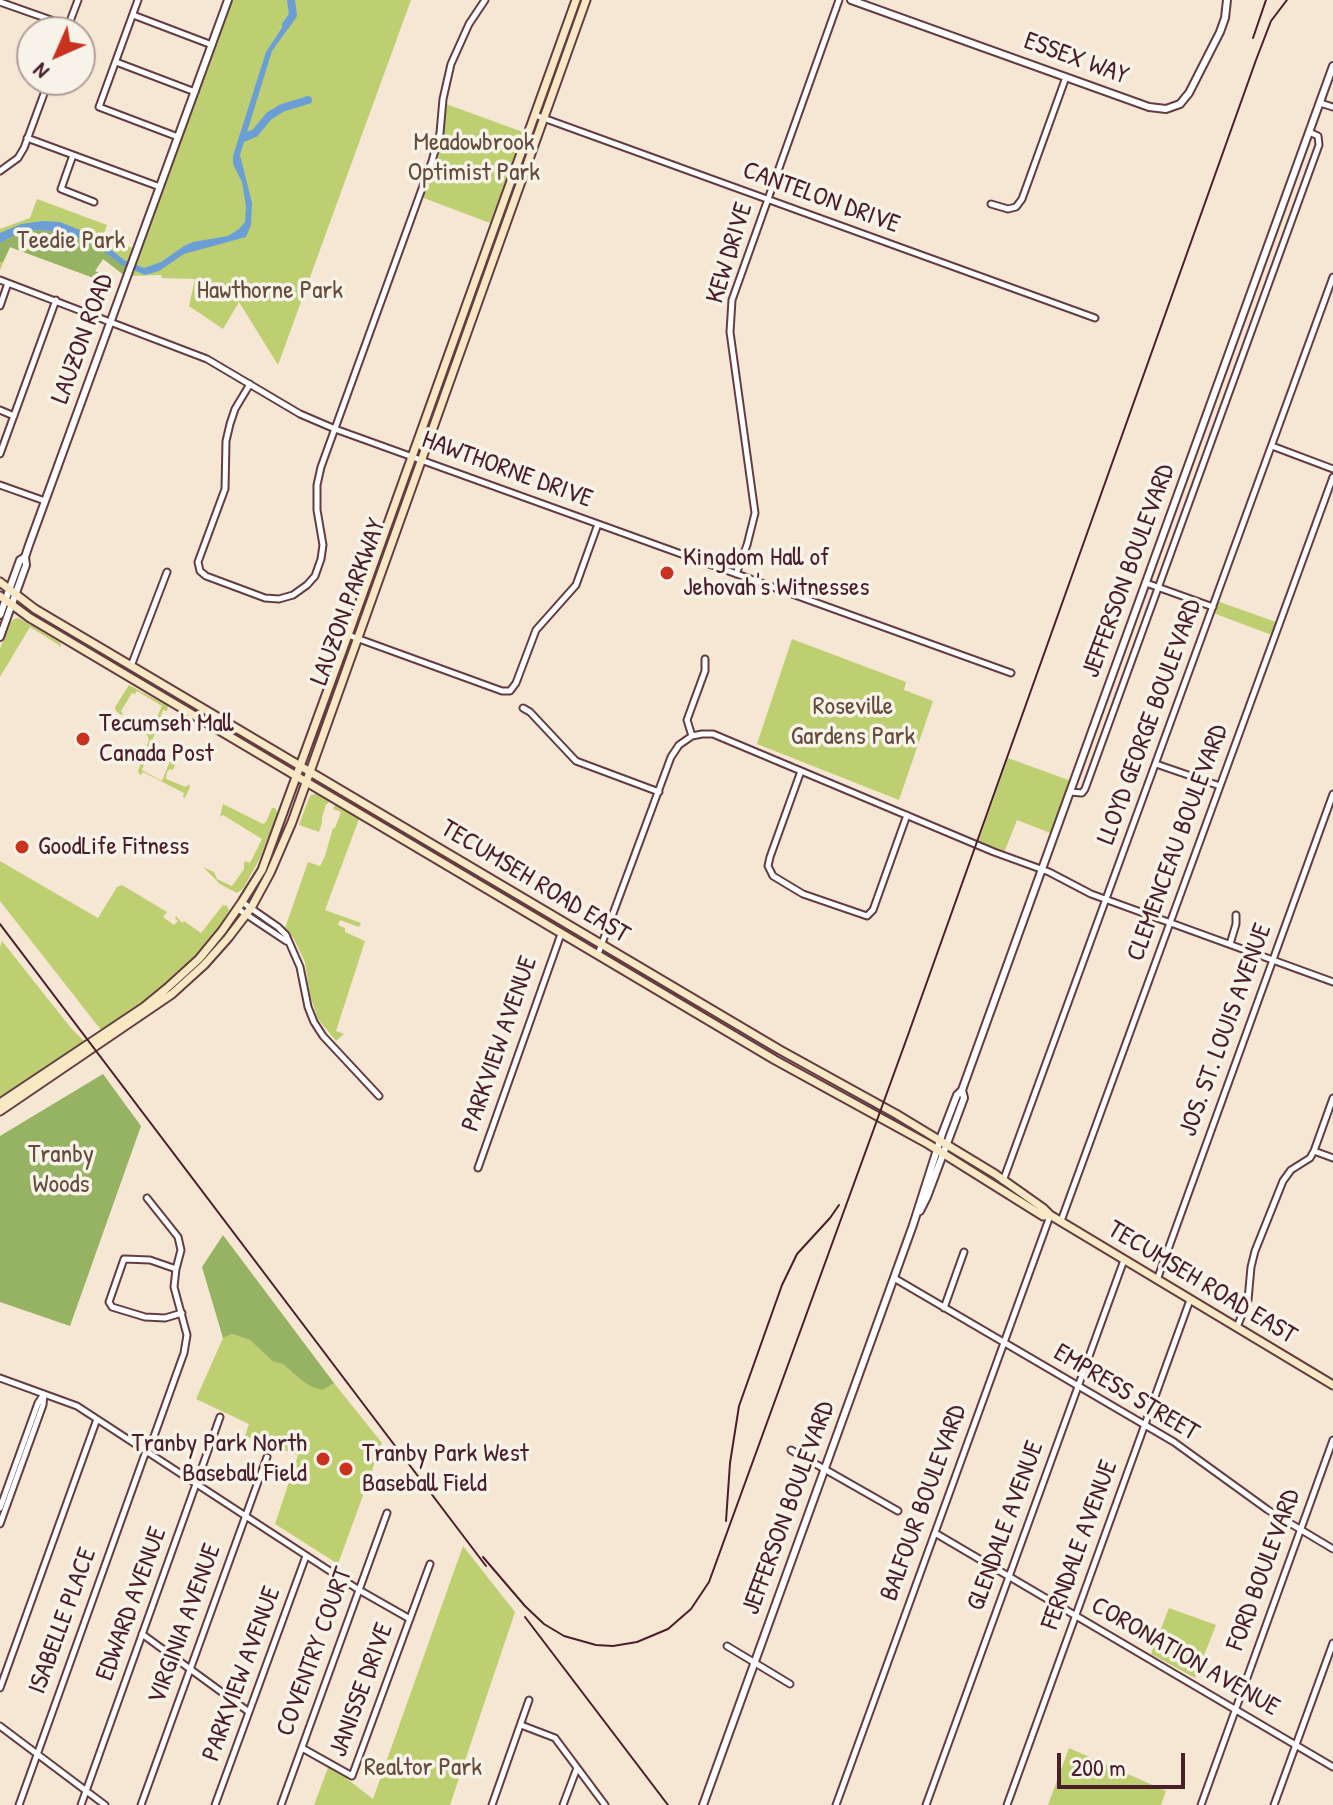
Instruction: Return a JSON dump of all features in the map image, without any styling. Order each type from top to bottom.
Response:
[{"type":"main road","name":"LAUZON PARKWAY","points":[[0,1103],[166,989],[199,959],[240,906],[262,870],[576,0]]},
{"type":"main road","name":"LAUZON PARKWAY","points":[[0,1111],[172,994],[204,965],[248,911],[274,864],[586,0]]},
{"type":"main road","name":"TECUMSEH ROAD EAST","points":[[0,582],[35,609],[301,766],[775,1060],[1003,1181],[1061,1222],[1333,1385]]},
{"type":"main road","name":"TECUMSEH ROAD EAST","points":[[6,601],[561,933],[600,950]]},
{"type":"main road","name":"TECUMSEH ROAD EAST","points":[[942,1147],[1043,1216],[1050,1215]]},
{"type":"street","points":[[138,0],[99,107],[178,137]]},
{"type":"street","name":"LAUZON ROAD","points":[[0,615],[13,593],[20,560],[25,557],[228,0]]},
{"type":"street","points":[[250,384],[230,424],[226,441],[225,489],[198,562],[200,571],[206,576],[265,598],[279,599],[293,595],[307,585],[315,576],[321,559],[323,545],[317,510],[317,485],[321,467],[435,155],[451,64],[469,24],[485,0]]},
{"type":"street","name":"KEW DRIVE","points":[[736,574],[755,513],[731,342],[732,300],[839,0]]},
{"type":"street","name":"ESSEX WAY","points":[[851,0],[1149,107],[1166,109],[1180,104],[1189,93],[1220,32],[1227,0]]},
{"type":"street","points":[[0,2],[13,3],[40,16]]},
{"type":"street","points":[[133,15],[212,45]]},
{"type":"street","points":[[116,62],[195,92]]},
{"type":"street","name":"JEFFERSON BOULEVARD","points":[[703,1805],[913,1225],[964,1098],[962,1090],[1333,66]]},
{"type":"street","points":[[991,204],[1008,209],[1016,207],[1022,199],[1066,77]]},
{"type":"street","points":[[0,171],[18,158],[43,96]]},
{"type":"street","points":[[1320,103],[1333,107]]},
{"type":"street","name":"CANTELON DRIVE","points":[[535,115],[1095,318]]},
{"type":"street","points":[[1070,792],[1082,793],[1085,789],[1319,145],[1318,136],[1309,132]]},
{"type":"street","points":[[27,138],[160,187]]},
{"type":"street","points":[[73,155],[61,189],[94,202]]},
{"type":"street","points":[[1262,262],[1275,266]]},
{"type":"street","name":"LLOYD GEORGE BOULEVARD","points":[[1003,1181],[1333,277]]},
{"type":"street","name":"HAWTHORNE DRIVE","points":[[0,280],[207,359],[300,414],[335,429],[1011,673]]},
{"type":"street","points":[[0,306],[8,283]]},
{"type":"street","points":[[0,454],[56,300]]},
{"type":"street","points":[[0,410],[14,416]]},
{"type":"street","points":[[1205,418],[1218,423]]},
{"type":"street","points":[[1272,446],[1333,469]]},
{"type":"street","name":"CLEMENCEAU BOULEVARD","points":[[1061,1222],[1333,477]]},
{"type":"street","points":[[0,485],[45,501]]},
{"type":"street","points":[[348,635],[502,691],[510,691],[536,630],[576,585],[598,524]]},
{"type":"street","points":[[131,666],[167,572]]},
{"type":"street","points":[[1146,583],[1213,607]]},
{"type":"street","name":"LAUZON ROAD","points":[[0,637],[6,601]]},
{"type":"street","points":[[692,736],[687,720],[705,671],[705,659]]},
{"type":"street","points":[[523,708],[576,761],[659,792]]},
{"type":"street","points":[[600,950],[671,757],[679,745],[692,736],[713,734],[994,852],[1042,869],[1107,899],[1333,982]]},
{"type":"street","points":[[1088,742],[1101,746]]},
{"type":"street","points":[[1156,764],[1220,786]]},
{"type":"street","points":[[801,771],[768,867],[773,876],[803,894],[867,916],[873,910],[907,815]]},
{"type":"street","name":"JOS. ST. LOUIS AVENUE","points":[[1157,1280],[1333,794]]},
{"type":"street","points":[[240,906],[278,927],[286,935],[300,967],[314,1022],[323,1036],[379,1096]]},
{"type":"street","points":[[1230,944],[1236,915]]},
{"type":"street","name":"PARKVIEW AVENUE","points":[[478,1168],[561,933]]},
{"type":"street","points":[[1237,1327],[1248,1300],[1255,1251],[1283,1181],[1291,1170],[1310,1158],[1333,1098]]},
{"type":"street","points":[[1314,1151],[1333,1158]]},
{"type":"street","name":"ISABELLE PLACE","points":[[19,1805],[184,1353],[187,1335],[174,1287],[181,1250],[178,1237],[147,1198]]},
{"type":"street","name":"BALFOUR BOULEVARD","points":[[836,1805],[1050,1215]]},
{"type":"street","points":[[944,1308],[964,1252]]},
{"type":"street","points":[[176,1269],[150,1260],[124,1259],[109,1302],[112,1307],[145,1317],[165,1318],[182,1313]]},
{"type":"street","name":"GLENDALE AVENUE","points":[[926,1805],[1124,1260]]},
{"type":"street","name":"EMPRESS STREET","points":[[894,1278],[1174,1442],[1256,1502],[1333,1549]]},
{"type":"street","name":"FERNDALE AVENUE","points":[[1007,1805],[1190,1300]]},
{"type":"street","points":[[0,1378],[77,1406],[359,1590],[410,1619]]},
{"type":"street","points":[[0,1524],[5,1501],[43,1405],[44,1394]]},
{"type":"street","name":"EDWARD AVENUE","points":[[81,1805],[220,1417]]},
{"type":"street","points":[[0,1688],[97,1419]]},
{"type":"street","name":"FORD BOULEVARD","points":[[1201,1805],[1333,1440]]},
{"type":"street","points":[[791,1450],[898,1511]]},
{"type":"street","name":"VIRGINIA AVENUE","points":[[141,1805],[267,1457]]},
{"type":"street","points":[[0,1508],[5,1501]]},
{"type":"street","name":"COVENTRY COURT","points":[[281,1805],[387,1513]]},
{"type":"street","name":"CORONATION AVENUE","points":[[935,1533],[1333,1767]]},
{"type":"street","name":"PARKVIEW AVENUE","points":[[215,1805],[306,1556]]},
{"type":"street","name":"JANISSE DRIVE","points":[[302,1748],[352,1776],[430,1564]]},
{"type":"street","points":[[142,1634],[249,1712]]},
{"type":"street","points":[[1274,1805],[1333,1643]]},
{"type":"street","points":[[727,1646],[790,1684]]},
{"type":"street","points":[[492,1805],[529,1700]]},
{"type":"street","points":[[521,1725],[555,1738],[605,1805]]},
{"type":"street","points":[[0,1726],[105,1805]]},
{"type":"street","points":[[563,1805],[577,1768]]},
{"type":"green space","name":"Hawthorne Park","points":[[232,0],[411,0],[278,365],[239,302],[223,329],[189,306],[195,279],[162,278],[161,275],[130,276]]},
{"type":"green space","name":"Meadowbrook Optimist Park","points":[[446,104],[523,132],[490,223],[421,197],[438,150]]},
{"type":"green space","name":"Teedie Park","points":[[37,199],[107,225],[103,236],[135,249],[124,275],[103,259],[95,271],[112,279],[110,284],[10,247],[0,270],[0,229],[30,218]]},
{"type":"green space","points":[[23,231],[64,232],[95,245],[126,267],[124,275],[103,259],[95,271],[112,279],[110,284],[10,247],[3,262],[0,262],[0,243]]},
{"type":"green space","points":[[1217,601],[1276,622],[1272,635],[1213,613]]},
{"type":"green space","points":[[19,618],[61,645],[59,648],[59,645],[30,627],[0,677],[0,649],[11,622]]},
{"type":"green space","name":"Roseville Gardens Park","points":[[792,639],[906,682],[904,690],[933,701],[899,800],[757,744]]},
{"type":"green space","points":[[129,685],[168,706],[167,711],[163,710],[142,770],[162,781],[173,753],[179,755],[173,770],[167,772],[166,779],[186,787],[189,784],[185,798],[184,793],[143,772],[139,774],[149,740],[146,732],[148,728],[151,730],[162,706],[137,691],[132,693],[121,715],[115,707]]},
{"type":"green space","points":[[1008,758],[1071,781],[1053,834],[1017,820],[1004,853],[978,843]]},
{"type":"green space","points":[[316,794],[329,801],[319,832],[299,825],[309,798]]},
{"type":"green space","points":[[223,804],[263,824],[272,808],[278,813],[259,860],[243,889],[237,893],[220,884],[203,867],[232,886],[244,869],[245,861],[250,863],[262,839],[223,815],[220,817]]},
{"type":"green space","points":[[335,804],[359,819],[325,910],[361,923],[359,927],[340,920],[338,925],[345,928],[345,932],[365,941],[336,1031],[344,1034],[336,1041],[318,1019],[310,996],[305,962],[285,928],[308,862],[320,866],[325,856],[341,812],[333,809]]},
{"type":"green space","points":[[0,861],[98,918],[117,887],[122,885],[167,912],[163,917],[174,925],[178,921],[176,916],[182,923],[184,921],[201,933],[223,905],[229,910],[218,929],[189,963],[142,1003],[101,1030],[0,901]]},
{"type":"green space","points":[[2,941],[85,1042],[0,1100],[0,947]]},
{"type":"green space","name":"Tranby Woods","points":[[103,1074],[141,1126],[70,1326],[0,1302],[0,1136]]},
{"type":"green space","points":[[223,1235],[334,1383],[323,1390],[315,1388],[283,1364],[272,1361],[250,1340],[232,1334],[223,1338],[202,1267]]},
{"type":"green space","points":[[232,1334],[250,1340],[272,1361],[283,1363],[305,1383],[323,1390],[334,1383],[382,1443],[338,1564],[275,1524],[298,1455],[245,1436],[249,1424],[196,1399],[223,1338]]},
{"type":"green space","name":"Realtor Park","points":[[463,1546],[515,1612],[450,1805],[314,1805],[329,1765],[373,1799]]},
{"type":"green space","points":[[1169,1608],[1216,1625],[1195,1678],[1151,1654]]},
{"type":"green space","points":[[1069,1748],[1166,1791],[1161,1805],[1048,1805]]},
{"type":"water","points":[[289,17],[295,19],[272,51],[240,155],[252,203],[251,225],[246,237],[184,254],[159,271],[145,275],[122,265],[95,245],[64,232],[23,231],[0,243],[0,233],[21,224],[60,222],[85,232],[124,260],[144,268],[161,262],[193,242],[228,236],[239,229],[245,222],[246,207],[233,156],[266,52]]},
{"type":"waterway","points":[[286,25],[293,15],[291,0]]},
{"type":"waterway","points":[[243,138],[255,133],[269,116],[282,108],[308,100]]},
{"type":"railway","points":[[1253,38],[1266,0]]},
{"type":"railway","points":[[483,1557],[544,1624],[564,1636],[596,1645],[637,1642],[668,1629],[691,1609],[709,1582],[1256,60],[1271,21],[1287,0]]},
{"type":"railway","points":[[0,924],[486,1566]]},
{"type":"railway","points":[[726,1521],[730,1463],[739,1406],[782,1285],[797,1254],[839,1205]]},
{"type":"railway","points":[[525,1617],[668,1805]]},
{"type":"place","name":"Kingdom Hall of Jehovah's Witnesses","points":[[667,573]]},
{"type":"place","name":"Tecumseh Mall Canada Post","points":[[83,739]]},
{"type":"place","name":"GoodLife Fitness","points":[[22,847]]},
{"type":"place","name":"Tranby Park North Baseball Field","points":[[323,1459]]},
{"type":"place","name":"Tranby Park West Baseball Field","points":[[346,1469]]}]
